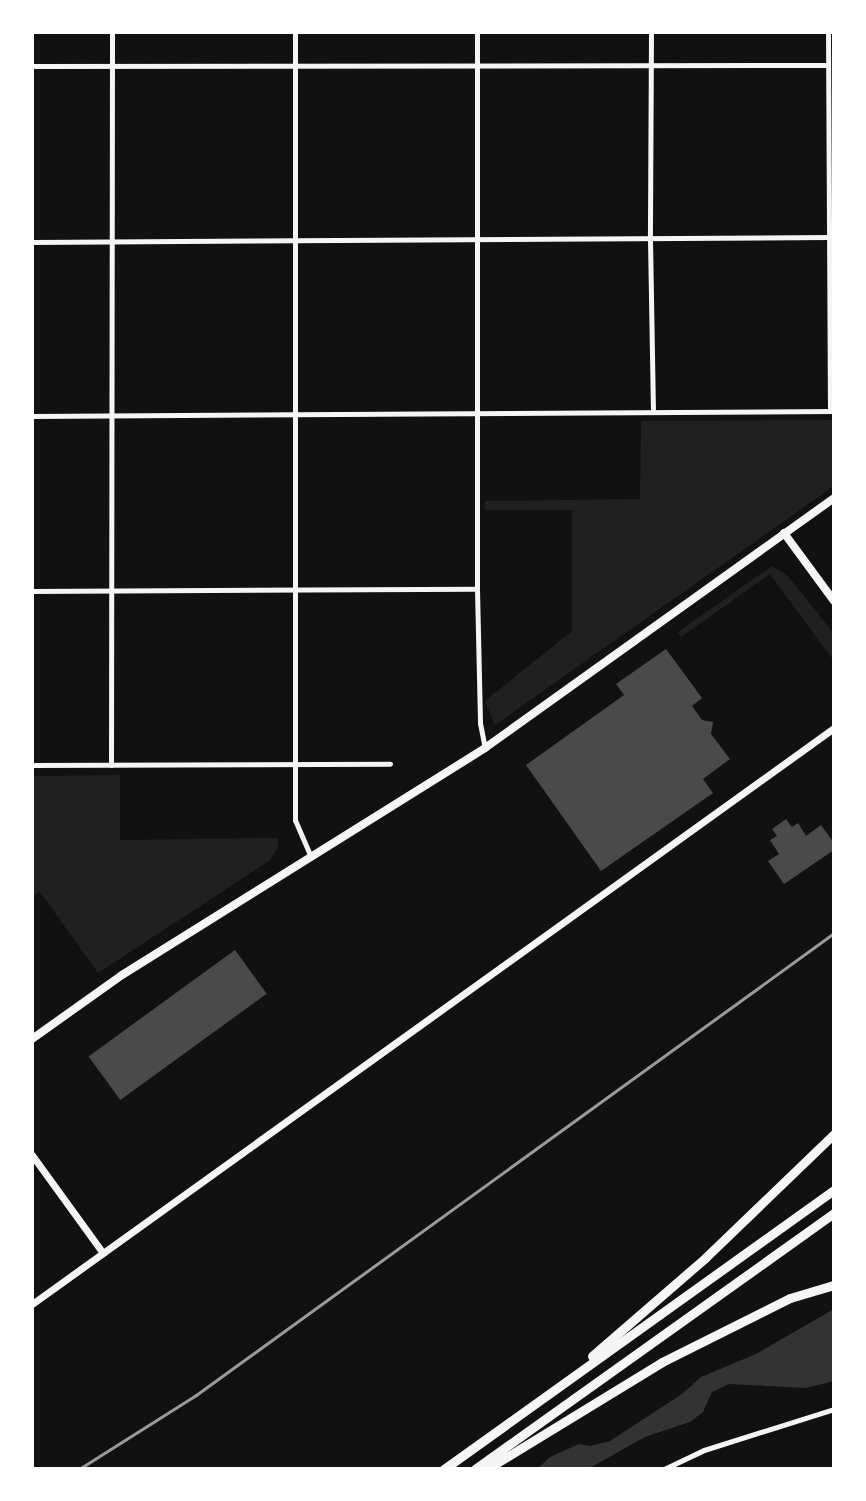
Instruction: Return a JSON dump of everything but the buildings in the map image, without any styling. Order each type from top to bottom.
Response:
[{"type":"highway","points":[[570,1377],[705,1258],[834,1134]]},
{"type":"highway","points":[[444,1469],[834,1190]]},
{"type":"highway","points":[[475,1469],[834,1213]]},
{"type":"highway","points":[[487,1469],[662,1362],[790,1298],[834,1285]]},
{"type":"main road","points":[[32,1039],[122,975],[485,748],[834,498]]},
{"type":"main road","points":[[784,533],[834,601]]},
{"type":"street","points":[[111,765],[112,32]]},
{"type":"street","points":[[295,32],[295,820],[311,857]]},
{"type":"street","points":[[477,32],[477,589],[480,723],[485,748]]},
{"type":"street","points":[[651,32],[653,412]]},
{"type":"street","points":[[32,416],[832,411],[828,32]]},
{"type":"street","points":[[32,66],[828,65]]},
{"type":"street","points":[[32,242],[829,237]]},
{"type":"street","points":[[32,591],[477,589]]},
{"type":"street","points":[[32,1304],[834,728]]},
{"type":"street","points":[[32,765],[390,764]]},
{"type":"street","points":[[32,1155],[103,1253]]},
{"type":"street","points":[[664,1469],[704,1450],[834,1409]]},
{"type":"shaded area","points":[[834,420],[834,486],[495,725],[485,701],[572,631],[572,510],[485,510],[485,501],[640,499],[641,421]]},
{"type":"shaded area","points":[[772,566],[788,576],[834,634],[834,661],[770,574],[681,637],[678,632]]},
{"type":"shaded area","points":[[120,775],[120,840],[278,838],[278,848],[269,861],[98,973],[40,892],[32,897],[33,776]]},
{"type":"shaded area","points":[[834,1309],[834,1381],[806,1388],[729,1384],[712,1392],[703,1412],[690,1422],[645,1437],[588,1469],[537,1469],[550,1457],[579,1444],[590,1446],[610,1441],[682,1394],[701,1377],[756,1354]]},
{"type":"railway","points":[[79,1469],[196,1395],[834,933]]}]
